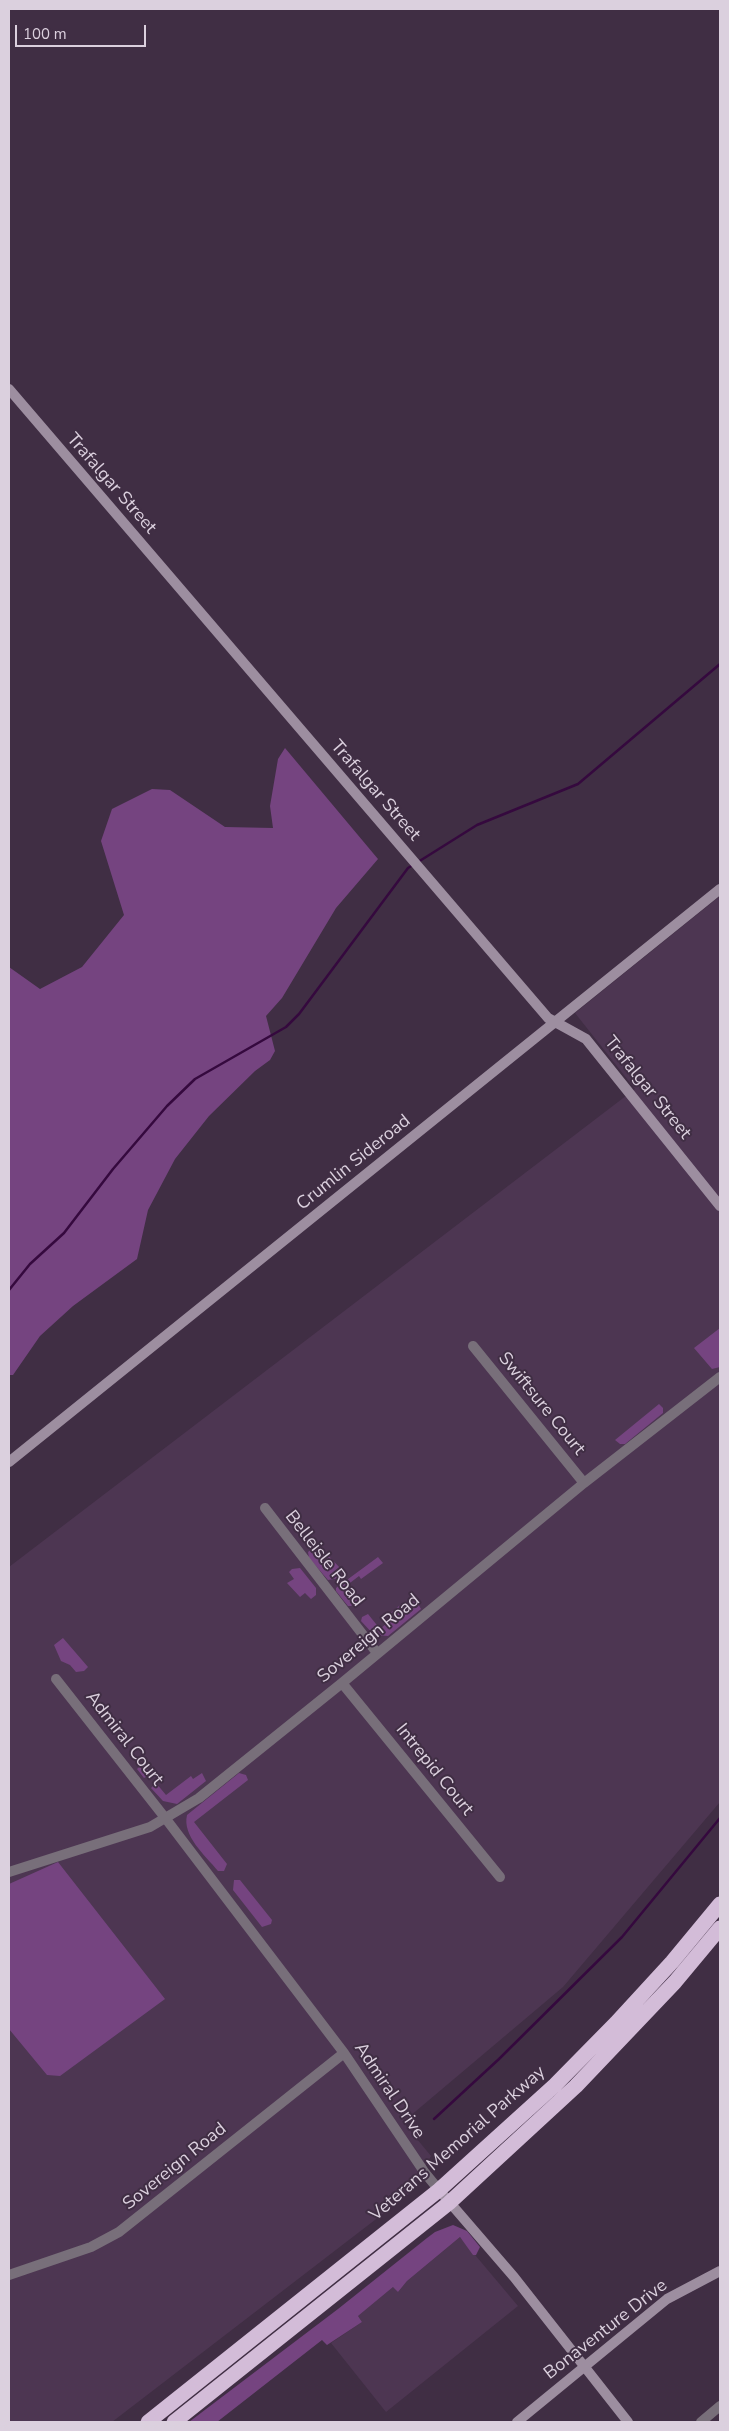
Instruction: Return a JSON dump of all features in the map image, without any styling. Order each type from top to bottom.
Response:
[{"type":"highway","name":"Veterans Memorial Parkway","points":[[148,2422],[439,2190],[554,2085],[616,2023],[672,1962],[720,1904]]},
{"type":"highway","name":"Veterans Memorial Parkway","points":[[174,2422],[450,2203],[576,2086],[674,1982],[720,1928]]},
{"type":"street","name":"Trafalgar Street","points":[[9,389],[548,1018],[586,1039],[720,1206]]},
{"type":"street","name":"Crumlin Sideroad","points":[[9,1462],[720,889]]},
{"type":"street","name":"Swiftsure Court","points":[[473,1346],[584,1483]]},
{"type":"street","name":"Sovereign Road","points":[[9,1872],[150,1827],[199,1798],[342,1683],[584,1483],[720,1377]]},
{"type":"street","name":"Belleisle Road","points":[[264,1508],[377,1653]]},
{"type":"street","name":"Admiral Court","points":[[56,1679],[166,1819]]},
{"type":"street","name":"Intrepid Court","points":[[342,1683],[500,1877]]},
{"type":"street","name":"Admiral Drive","points":[[166,1819],[344,2053],[425,2173],[514,2277],[628,2422]]},
{"type":"street","name":"Sovereign Road","points":[[9,2275],[91,2247],[119,2232],[344,2053]]},
{"type":"street","name":"Bonaventure Drive","points":[[517,2422],[667,2299],[720,2271]]},
{"type":"street","points":[[700,2422],[720,2406]]},
{"type":"shaded area","points":[[285,748],[378,859],[336,908],[282,998],[266,1016],[275,1051],[270,1060],[255,1071],[209,1116],[175,1159],[148,1210],[137,1259],[73,1306],[40,1336],[13,1375],[9,1375],[9,967],[40,989],[82,967],[124,915],[101,841],[112,809],[152,789],[170,790],[225,827],[273,828],[270,806],[278,759]]},
{"type":"shaded area","points":[[720,896],[720,1802],[563,1987],[403,2122],[431,2156],[410,2193],[112,2422],[9,2422],[9,1567],[635,1089],[575,1013]]},
{"type":"shaded area","points":[[720,1328],[720,1367],[712,1369],[694,1348]]},
{"type":"shaded area","points":[[659,1404],[663,1408],[663,1413],[625,1444],[620,1444],[615,1440]]},
{"type":"shaded area","points":[[315,1546],[320,1552],[323,1550],[340,1568],[336,1573],[339,1578],[328,1580],[309,1558],[308,1552]]},
{"type":"shaded area","points":[[378,1557],[383,1563],[361,1579],[359,1576],[346,1586],[357,1601],[348,1606],[336,1591],[336,1588]]},
{"type":"shaded area","points":[[300,1568],[316,1588],[316,1595],[311,1599],[305,1593],[300,1597],[287,1583],[294,1579],[289,1572],[292,1569]]},
{"type":"shaded area","points":[[416,1600],[421,1609],[388,1636],[374,1635],[361,1621],[362,1617],[368,1614],[380,1629],[393,1618],[389,1614],[404,1602],[408,1607]]},
{"type":"shaded area","points":[[63,1638],[88,1667],[84,1671],[76,1672],[70,1665],[61,1661],[54,1645]]},
{"type":"shaded area","points":[[143,1763],[151,1774],[144,1778],[137,1769]]},
{"type":"shaded area","points":[[202,1773],[206,1781],[177,1804],[163,1801],[151,1788],[156,1783],[166,1795],[191,1776],[193,1779]]},
{"type":"shaded area","points":[[239,1773],[246,1775],[248,1780],[194,1822],[227,1864],[224,1871],[218,1871],[191,1838],[186,1823],[187,1815]]},
{"type":"shaded area","points":[[58,1862],[165,1999],[60,2076],[47,2075],[9,2029],[9,1884]]},
{"type":"shaded area","points":[[234,1880],[240,1880],[272,1920],[271,1924],[262,1927],[233,1890]]},
{"type":"shaded area","points":[[453,2225],[467,2231],[480,2247],[476,2255],[473,2255],[460,2237],[407,2281],[398,2292],[393,2287],[358,2316],[362,2322],[327,2345],[322,2340],[217,2422],[189,2422],[338,2309],[435,2232]]},
{"type":"shaded area","points":[[460,2237],[518,2306],[386,2412],[331,2343],[362,2322],[358,2316],[394,2286],[398,2292],[407,2281]]},
{"type":"waterway","points":[[418,862],[477,825],[578,784],[720,664]]},
{"type":"waterway","points":[[9,1290],[30,1264],[64,1233],[113,1169],[167,1106],[195,1079],[286,1027],[299,1014],[408,868],[413,865]]},
{"type":"waterway","points":[[434,2119],[499,2059],[622,1937],[720,1818]]}]
